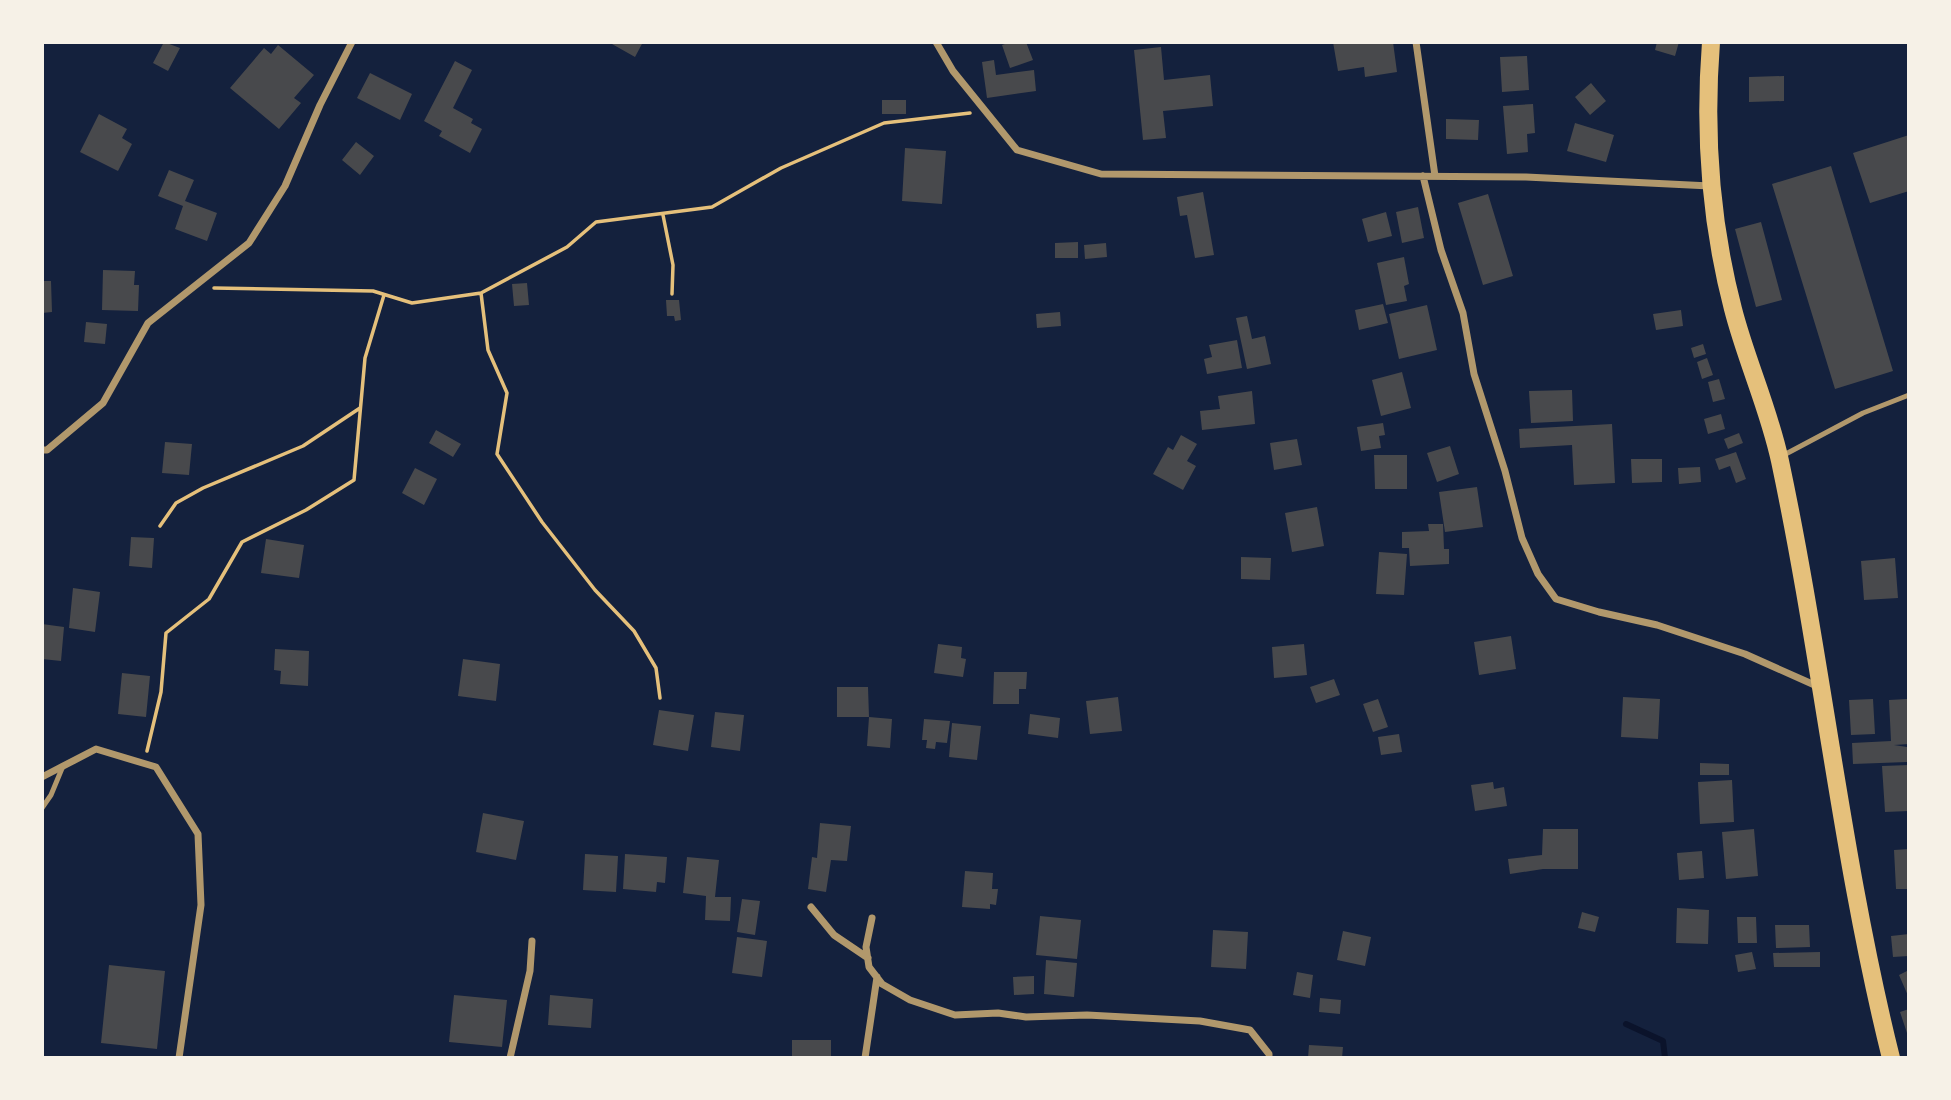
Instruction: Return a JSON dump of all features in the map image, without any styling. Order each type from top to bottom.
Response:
[{"type":"main road","points":[[1712,42],[1707,88],[1710,186],[1733,309],[1780,458],[1823,688],[1850,860],[1891,1058]]},
{"type":"street","points":[[42,450],[47,450],[103,403],[148,323],[249,243],[285,186],[320,105],[352,42]]},
{"type":"street","points":[[936,42],[953,71],[1017,150],[1101,174],[1526,177],[1710,186]]},
{"type":"street","points":[[1416,42],[1435,176]]},
{"type":"street","points":[[1423,176],[1441,250],[1462,313],[1474,374],[1505,471],[1522,538],[1538,574],[1556,598],[1599,612],[1657,625],[1732,650],[1823,688]]},
{"type":"street","points":[[42,777],[96,749],[156,767],[198,834],[201,905],[179,1058]]},
{"type":"street","points":[[811,907],[834,935],[868,958]]},
{"type":"street","points":[[872,918],[866,947],[869,967],[882,984],[910,1000],[955,1014],[998,1013],[1026,1017],[1087,1015],[1200,1021],[1250,1030],[1269,1054],[1269,1058]]},
{"type":"street","points":[[510,1058],[530,971],[532,941]]},
{"type":"street","points":[[865,1058],[877,977]]},
{"type":"lane","points":[[1780,458],[1863,413],[1909,396]]},
{"type":"lane","points":[[42,808],[64,766]]},
{"type":"path","points":[[193,288],[373,291],[412,303],[481,293],[568,247],[597,222],[712,207],[781,168],[884,123],[986,112]]},
{"type":"path","points":[[663,215],[673,265],[672,294]]},
{"type":"path","points":[[481,293],[488,350],[507,393],[497,454],[542,522],[587,581],[635,631],[656,668],[660,698]]},
{"type":"path","points":[[144,763],[161,692],[166,633],[209,599],[242,542],[306,510],[354,480],[365,358],[384,295]]},
{"type":"path","points":[[160,526],[177,503],[203,488],[303,446],[360,408]]},
{"type":"building","points":[[164,42],[180,48],[168,71],[153,63]]},
{"type":"building","points":[[643,42],[635,57],[612,44]]},
{"type":"building","points":[[1026,42],[1033,60],[1010,68],[1002,45]]},
{"type":"building","points":[[1333,42],[1393,42],[1397,72],[1365,77],[1364,67],[1338,71]]},
{"type":"building","points":[[1657,42],[1679,42],[1675,56],[1655,50]]},
{"type":"building","points":[[278,45],[314,75],[294,98],[301,103],[279,129],[230,88],[264,48],[271,54]]},
{"type":"building","points":[[1161,47],[1164,80],[1210,75],[1213,106],[1163,111],[1166,138],[1143,140],[1134,50]]},
{"type":"building","points":[[1527,56],[1529,90],[1502,92],[1500,57]]},
{"type":"building","points":[[994,60],[996,75],[1034,70],[1036,91],[987,98],[982,62]]},
{"type":"building","points":[[455,61],[472,70],[453,108],[473,119],[471,123],[482,129],[470,153],[439,136],[442,131],[424,121]]},
{"type":"building","points":[[370,73],[412,94],[400,120],[357,98]]},
{"type":"building","points":[[1784,76],[1784,101],[1749,102],[1749,77]]},
{"type":"building","points":[[1591,83],[1606,101],[1590,115],[1575,97]]},
{"type":"building","points":[[882,100],[906,100],[906,114],[882,114]]},
{"type":"building","points":[[1533,104],[1535,133],[1527,134],[1528,152],[1507,154],[1503,106]]},
{"type":"building","points":[[99,114],[127,129],[122,138],[132,144],[118,171],[80,152]]},
{"type":"building","points":[[1446,119],[1479,120],[1478,140],[1446,139]]},
{"type":"building","points":[[1575,123],[1614,135],[1606,162],[1567,151]]},
{"type":"building","points":[[1909,135],[1909,191],[1870,203],[1853,153]]},
{"type":"building","points":[[356,142],[374,156],[360,175],[342,160]]},
{"type":"building","points":[[905,148],[946,151],[942,204],[902,201]]},
{"type":"building","points":[[1831,166],[1893,371],[1835,389],[1772,184]]},
{"type":"building","points":[[169,170],[194,180],[185,201],[217,213],[207,241],[175,229],[183,206],[158,196]]},
{"type":"building","points":[[1203,192],[1214,255],[1195,258],[1187,215],[1180,216],[1177,197]]},
{"type":"building","points":[[1488,194],[1513,276],[1483,285],[1458,203]]},
{"type":"building","points":[[1418,207],[1424,238],[1402,243],[1396,212]]},
{"type":"building","points":[[1386,212],[1392,236],[1368,242],[1362,219]]},
{"type":"building","points":[[1761,222],[1782,300],[1756,307],[1735,229]]},
{"type":"building","points":[[1078,242],[1078,258],[1055,258],[1055,243]]},
{"type":"building","points":[[1106,243],[1107,257],[1085,259],[1084,245]]},
{"type":"building","points":[[1404,257],[1409,284],[1404,286],[1407,301],[1386,305],[1377,263]]},
{"type":"building","points":[[103,270],[135,271],[134,285],[139,285],[138,311],[102,310]]},
{"type":"building","points":[[42,281],[51,281],[52,312],[42,313]]},
{"type":"building","points":[[527,283],[529,305],[514,306],[512,284]]},
{"type":"building","points":[[666,300],[679,300],[681,320],[675,321],[674,316],[667,316]]},
{"type":"building","points":[[1383,304],[1388,323],[1359,330],[1355,310]]},
{"type":"building","points":[[1427,305],[1437,350],[1399,359],[1389,314]]},
{"type":"building","points":[[1681,310],[1683,326],[1656,330],[1653,314]]},
{"type":"building","points":[[1060,312],[1061,326],[1037,328],[1036,314]]},
{"type":"building","points":[[1247,316],[1252,339],[1265,336],[1271,364],[1247,369],[1236,318]]},
{"type":"building","points":[[86,322],[107,324],[105,344],[84,342]]},
{"type":"building","points":[[1237,340],[1242,368],[1207,374],[1204,359],[1212,357],[1209,345]]},
{"type":"building","points":[[1703,344],[1706,354],[1694,358],[1691,348]]},
{"type":"building","points":[[1707,358],[1713,375],[1702,379],[1697,362]]},
{"type":"building","points":[[1402,372],[1411,408],[1381,416],[1372,380]]},
{"type":"building","points":[[1719,379],[1725,399],[1713,402],[1708,382]]},
{"type":"building","points":[[1572,390],[1573,421],[1531,423],[1529,391]]},
{"type":"building","points":[[1252,391],[1255,424],[1202,430],[1200,411],[1220,409],[1218,396]]},
{"type":"building","points":[[1721,414],[1725,429],[1708,434],[1704,419]]},
{"type":"building","points":[[1383,423],[1385,435],[1379,436],[1381,448],[1361,451],[1357,427]]},
{"type":"building","points":[[1612,424],[1615,483],[1574,485],[1572,445],[1520,448],[1519,429]]},
{"type":"building","points":[[436,430],[461,444],[453,457],[429,443]]},
{"type":"building","points":[[1739,433],[1743,443],[1728,449],[1724,439]]},
{"type":"building","points":[[1181,435],[1197,444],[1187,461],[1196,466],[1183,490],[1153,474],[1168,447],[1173,450]]},
{"type":"building","points":[[1297,439],[1302,465],[1274,470],[1270,443]]},
{"type":"building","points":[[165,442],[192,444],[189,475],[162,473]]},
{"type":"building","points":[[1450,446],[1459,474],[1437,482],[1427,453]]},
{"type":"building","points":[[1736,452],[1746,479],[1736,483],[1730,466],[1719,470],[1715,459]]},
{"type":"building","points":[[1374,455],[1407,455],[1407,489],[1375,489]]},
{"type":"building","points":[[1631,459],[1662,459],[1662,482],[1632,483]]},
{"type":"building","points":[[1700,467],[1701,482],[1679,484],[1678,468]]},
{"type":"building","points":[[415,468],[437,479],[424,505],[402,493]]},
{"type":"building","points":[[1477,487],[1483,527],[1445,532],[1439,492]]},
{"type":"building","points":[[1317,507],[1324,546],[1292,552],[1285,513]]},
{"type":"building","points":[[1428,524],[1443,524],[1444,549],[1449,549],[1449,564],[1410,566],[1409,548],[1402,548],[1402,532],[1429,531]]},
{"type":"building","points":[[131,537],[154,538],[152,568],[129,566]]},
{"type":"building","points":[[266,539],[304,545],[299,578],[261,573]]},
{"type":"building","points":[[1379,552],[1407,554],[1404,595],[1376,594]]},
{"type":"building","points":[[1241,557],[1271,558],[1270,580],[1241,579]]},
{"type":"building","points":[[1895,558],[1898,598],[1864,600],[1861,561]]},
{"type":"building","points":[[73,588],[100,592],[95,632],[69,628]]},
{"type":"building","points":[[42,624],[64,627],[61,661],[42,659]]},
{"type":"building","points":[[1511,636],[1516,669],[1479,675],[1474,642]]},
{"type":"building","points":[[938,644],[962,647],[961,658],[966,659],[963,677],[934,673]]},
{"type":"building","points":[[1304,644],[1307,675],[1274,678],[1272,647]]},
{"type":"building","points":[[275,649],[309,651],[308,686],[280,684],[281,671],[274,670]]},
{"type":"building","points":[[463,659],[500,664],[496,701],[458,696]]},
{"type":"building","points":[[994,672],[1027,672],[1026,689],[1019,689],[1019,704],[993,704]]},
{"type":"building","points":[[122,673],[150,676],[146,717],[118,714]]},
{"type":"building","points":[[1334,679],[1340,695],[1316,703],[1310,687]]},
{"type":"building","points":[[837,687],[868,687],[869,717],[837,717]]},
{"type":"building","points":[[1118,697],[1122,731],[1090,734],[1086,701]]},
{"type":"building","points":[[1623,697],[1660,699],[1658,739],[1621,737]]},
{"type":"building","points":[[1378,699],[1388,727],[1373,732],[1363,704]]},
{"type":"building","points":[[1873,699],[1875,734],[1851,735],[1849,700]]},
{"type":"building","points":[[1907,699],[1909,744],[1894,745],[1907,747],[1907,762],[1853,764],[1852,743],[1891,741],[1889,700]]},
{"type":"building","points":[[659,710],[694,715],[688,751],[653,745]]},
{"type":"building","points":[[715,712],[744,715],[740,751],[711,747]]},
{"type":"building","points":[[1030,714],[1060,718],[1058,738],[1028,734]]},
{"type":"building","points":[[869,717],[892,719],[890,748],[867,746]]},
{"type":"building","points":[[924,719],[950,721],[947,743],[936,742],[935,749],[926,748],[927,740],[922,740]]},
{"type":"building","points":[[952,723],[981,726],[977,760],[949,757]]},
{"type":"building","points":[[1399,734],[1402,752],[1381,755],[1378,737]]},
{"type":"building","points":[[1700,763],[1729,764],[1729,775],[1700,775]]},
{"type":"building","points":[[1909,765],[1909,811],[1885,812],[1882,766]]},
{"type":"building","points":[[1732,780],[1734,822],[1700,824],[1698,782]]},
{"type":"building","points":[[1493,782],[1494,789],[1504,787],[1507,806],[1475,811],[1471,785]]},
{"type":"building","points":[[483,813],[524,821],[516,860],[476,852]]},
{"type":"building","points":[[820,823],[851,826],[847,861],[831,860],[826,892],[808,889],[812,857],[817,858]]},
{"type":"building","points":[[1543,829],[1578,829],[1578,869],[1543,869],[1510,874],[1508,859],[1542,855]]},
{"type":"building","points":[[1754,829],[1758,876],[1726,879],[1722,832]]},
{"type":"building","points":[[1909,849],[1909,889],[1896,889],[1894,850]]},
{"type":"building","points":[[1702,851],[1704,878],[1679,880],[1677,853]]},
{"type":"building","points":[[585,854],[618,856],[616,892],[583,890]]},
{"type":"building","points":[[625,854],[667,857],[665,883],[657,882],[656,892],[623,889]]},
{"type":"building","points":[[687,857],[719,860],[715,897],[731,897],[730,921],[705,920],[706,896],[683,893]]},
{"type":"building","points":[[965,871],[993,873],[992,889],[998,889],[996,905],[990,904],[990,909],[962,907]]},
{"type":"building","points":[[742,899],[760,901],[755,935],[737,932]]},
{"type":"building","points":[[1677,908],[1709,910],[1708,944],[1676,943]]},
{"type":"building","points":[[1582,912],[1599,917],[1595,932],[1578,928]]},
{"type":"building","points":[[1040,916],[1081,920],[1077,959],[1036,955]]},
{"type":"building","points":[[1737,917],[1756,917],[1757,943],[1738,943]]},
{"type":"building","points":[[1775,925],[1809,925],[1810,947],[1776,948]]},
{"type":"building","points":[[1213,930],[1248,932],[1246,969],[1211,967]]},
{"type":"building","points":[[1343,931],[1371,937],[1365,966],[1337,960]]},
{"type":"building","points":[[1909,934],[1909,956],[1893,957],[1891,936]]},
{"type":"building","points":[[737,937],[767,941],[762,977],[732,973]]},
{"type":"building","points":[[1752,952],[1756,969],[1738,972],[1735,955]]},
{"type":"building","points":[[1820,952],[1820,967],[1774,967],[1773,953]]},
{"type":"building","points":[[1046,960],[1077,963],[1074,997],[1044,994]]},
{"type":"building","points":[[109,965],[165,971],[157,1049],[101,1043]]},
{"type":"building","points":[[1909,970],[1909,998],[1899,975]]},
{"type":"building","points":[[1297,972],[1313,975],[1310,998],[1293,995]]},
{"type":"building","points":[[1034,976],[1034,994],[1014,995],[1013,977]]},
{"type":"building","points":[[454,995],[507,1000],[502,1047],[449,1042]]},
{"type":"building","points":[[550,995],[593,999],[591,1028],[548,1025]]},
{"type":"building","points":[[1320,998],[1341,1000],[1340,1014],[1319,1012]]},
{"type":"building","points":[[1909,1009],[1909,1033],[1907,1033],[1900,1012]]},
{"type":"building","points":[[792,1040],[831,1040],[831,1058],[792,1058]]},
{"type":"building","points":[[1309,1045],[1343,1047],[1342,1058],[1308,1058]]},
{"type":"waterway","points":[[1626,1024],[1663,1041],[1665,1058]]}]
